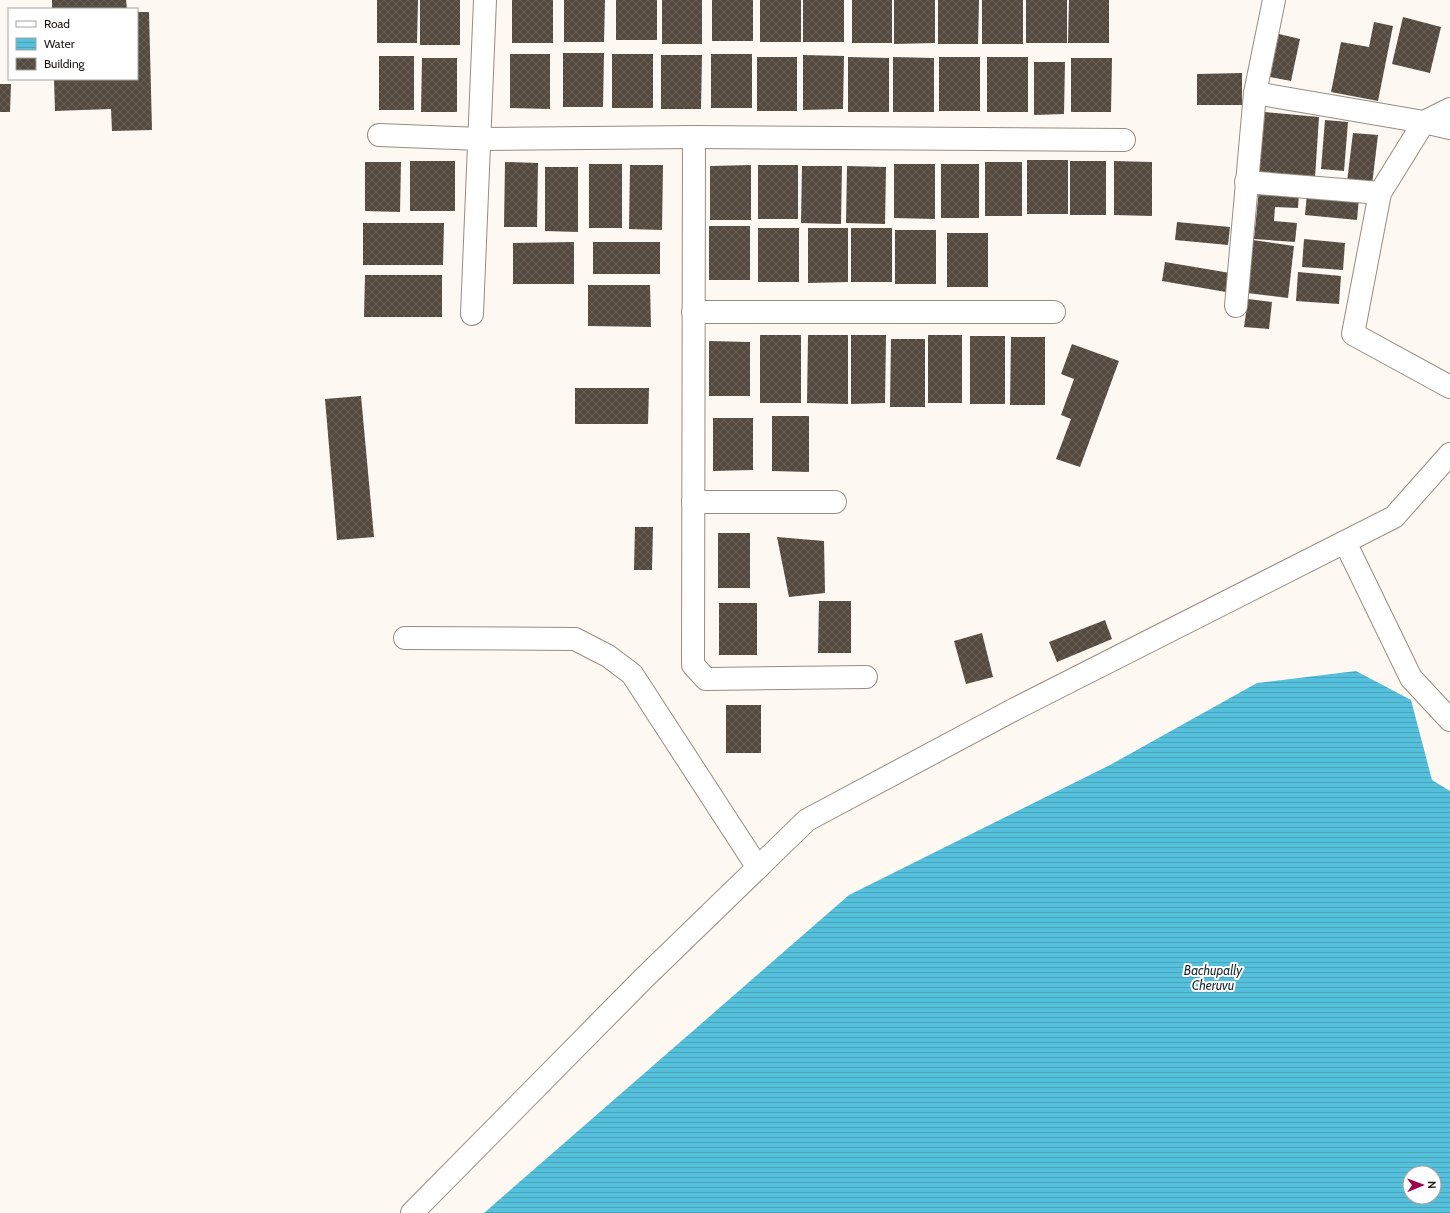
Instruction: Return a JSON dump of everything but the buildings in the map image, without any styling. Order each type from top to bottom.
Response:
[{"type":"street","points":[[472,314],[485,0]]},
{"type":"street","points":[[1236,306],[1255,94],[1274,0]]},
{"type":"street","points":[[1255,94],[1424,122],[1450,128]]},
{"type":"street","points":[[1450,109],[1424,122],[1380,193],[1353,334],[1450,387]]},
{"type":"street","points":[[379,135],[480,139],[694,137],[1124,140]]},
{"type":"street","points":[[694,137],[693,665],[706,679],[866,677]]},
{"type":"street","points":[[1246,182],[1380,193]]},
{"type":"street","points":[[693,312],[1054,312]]},
{"type":"street","points":[[412,1213],[644,978],[807,820],[1015,709],[1394,517],[1450,454]]},
{"type":"street","points":[[693,502],[835,502]]},
{"type":"street","points":[[1345,542],[1411,678],[1450,720]]},
{"type":"street","points":[[405,638],[574,639],[608,656],[632,674],[758,868]]},
{"type":"water","name":"Bachupally Cheruvu","points":[[1356,671],[1411,700],[1432,780],[1450,791],[1450,1213],[484,1213],[849,895],[1110,765],[1257,683]]}]
